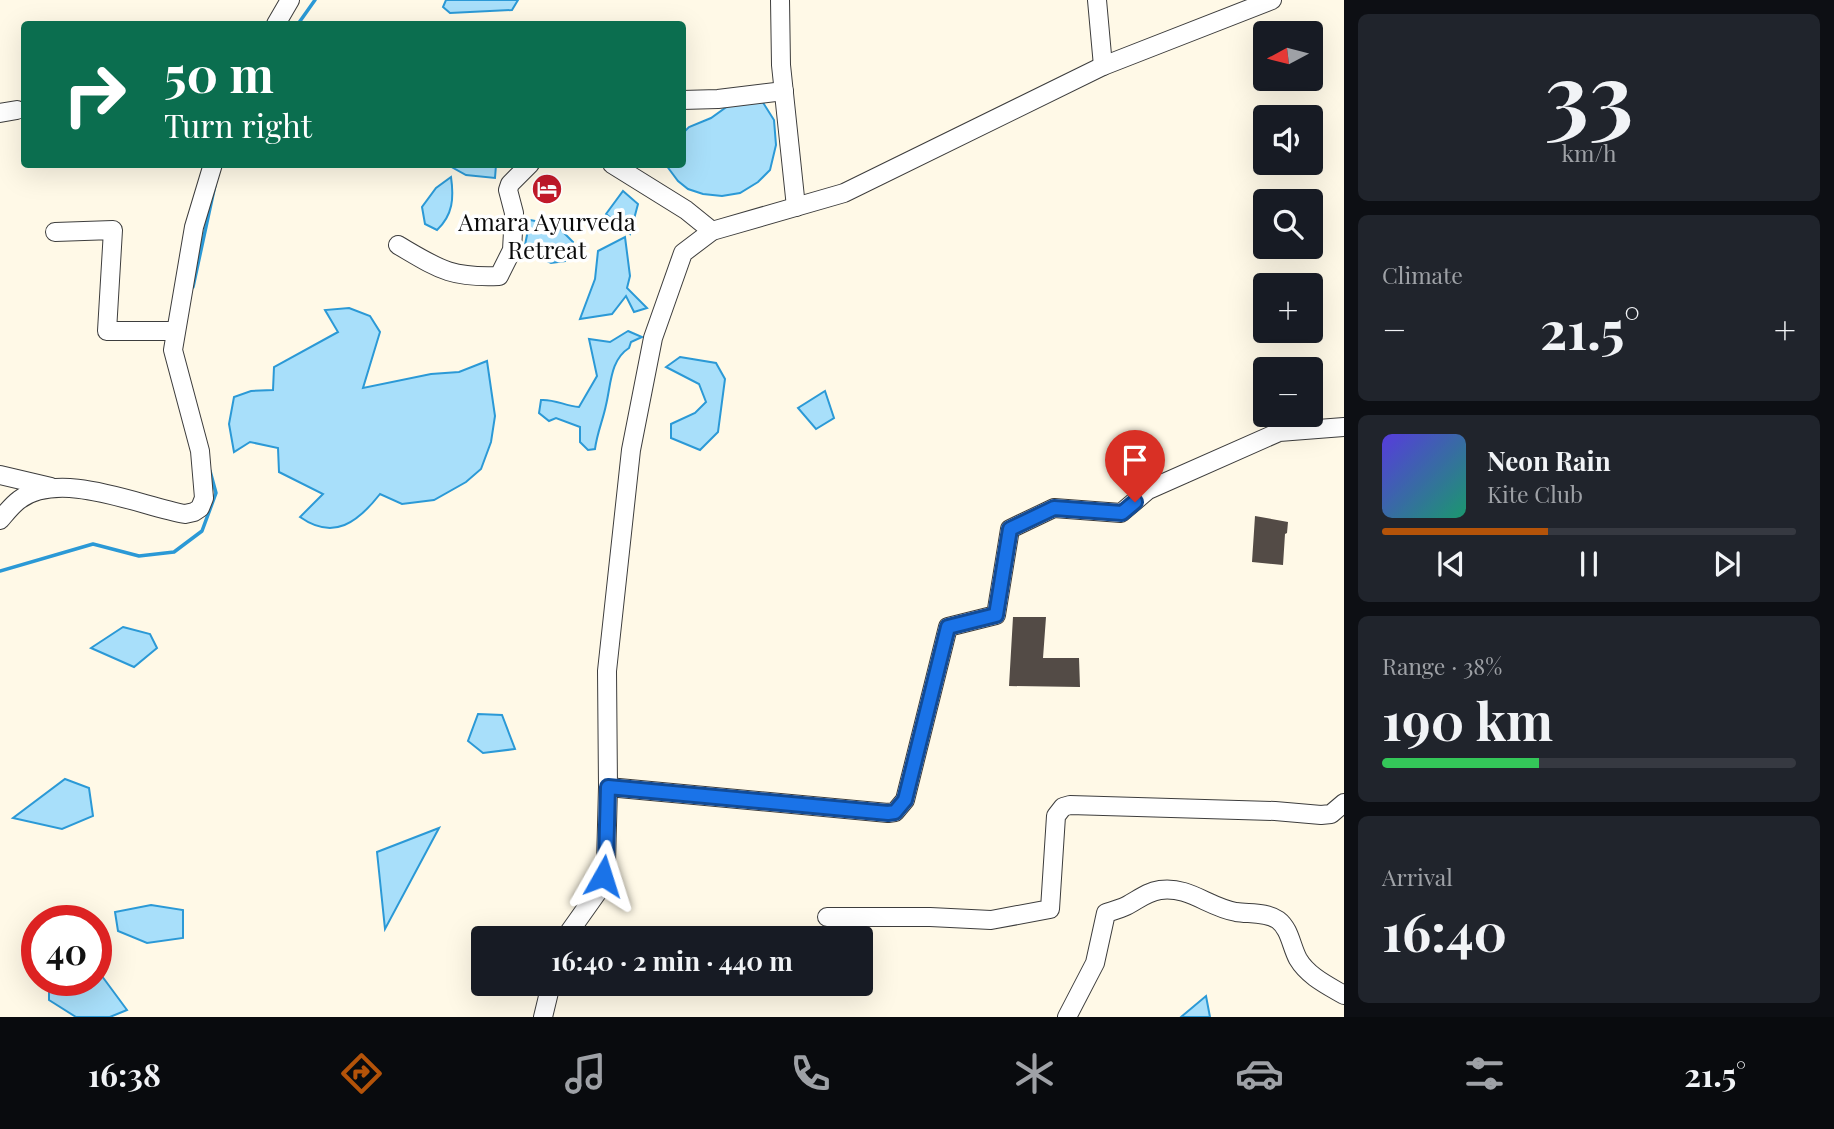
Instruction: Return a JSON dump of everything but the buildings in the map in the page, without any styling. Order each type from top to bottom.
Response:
[{"type":"street","points":[[278,21],[290,0]]},
{"type":"street","points":[[780,0],[781,65],[796,206]]},
{"type":"street","points":[[1097,0],[1103,66]]},
{"type":"street","points":[[574,926],[599,890],[606,863],[607,671],[631,450],[653,338],[683,253],[712,231],[844,192],[1103,66],[1272,0]]},
{"type":"street","points":[[686,100],[784,91]]},
{"type":"street","points":[[0,475],[60,489],[105,492],[184,514],[200,508],[204,498],[200,451],[173,350],[194,227],[211,168]]},
{"type":"street","points":[[398,245],[450,273],[469,277],[499,276],[512,250],[514,213],[508,190],[510,184],[526,168]]},
{"type":"street","points":[[618,168],[686,210],[712,231]]},
{"type":"street","points":[[55,232],[113,230],[107,331],[175,331]]},
{"type":"street","points":[[608,787],[895,812],[905,800],[948,627],[996,615],[1010,529],[1054,508],[1122,513],[1149,490],[1279,432],[1344,427]]},
{"type":"street","points":[[0,520],[20,498],[60,489]]},
{"type":"street","points":[[827,917],[991,920],[1050,909],[1056,816],[1063,807],[1070,805],[1275,811],[1321,815],[1339,810],[1344,803]]},
{"type":"street","points":[[1067,1017],[1095,963],[1106,913],[1128,906],[1138,898],[1159,890],[1184,890],[1224,909],[1277,919],[1287,931],[1299,961],[1314,977],[1344,995]]},
{"type":"street","points":[[543,1017],[548,996]]},
{"type":"water","points":[[446,0],[518,0],[512,10],[450,13],[443,7]]},
{"type":"water","points":[[762,101],[774,120],[776,145],[770,170],[758,182],[740,193],[722,196],[688,189],[668,168],[686,168],[686,130],[711,118],[732,103]]},
{"type":"water","points":[[453,168],[496,168],[495,178],[466,175]]},
{"type":"water","points":[[451,177],[451,206],[437,230],[425,224],[422,207],[436,188]]},
{"type":"water","points":[[623,191],[638,204],[630,234],[606,214]]},
{"type":"water","points":[[530,220],[556,225],[573,242],[565,261],[551,263],[524,250]]},
{"type":"water","points":[[625,237],[630,276],[627,288],[647,308],[634,312],[626,296],[612,314],[580,319],[595,279],[598,251]]},
{"type":"water","points":[[349,308],[370,316],[380,332],[363,388],[431,374],[459,372],[487,361],[495,416],[491,442],[481,469],[466,482],[434,500],[402,504],[380,494],[354,520],[334,528],[312,524],[300,517],[323,494],[279,472],[278,448],[250,442],[234,452],[229,424],[234,397],[251,391],[273,390],[274,367],[338,332],[325,310]]},
{"type":"water","points":[[628,331],[642,337],[631,342],[618,359],[595,449],[588,450],[580,442],[580,427],[556,418],[549,421],[539,413],[541,400],[579,407],[597,376],[589,339],[610,342]]},
{"type":"water","points":[[680,357],[716,363],[725,379],[718,432],[700,450],[671,438],[671,424],[695,413],[706,402],[699,384],[666,367]]},
{"type":"water","points":[[825,391],[834,418],[816,429],[798,408]]},
{"type":"water","points":[[123,627],[150,634],[157,648],[134,667],[91,648]]},
{"type":"water","points":[[478,714],[502,715],[515,749],[483,753],[468,741]]},
{"type":"water","points":[[65,779],[89,788],[93,816],[62,829],[13,818]]},
{"type":"water","points":[[439,828],[385,929],[377,852]]},
{"type":"water","points":[[151,905],[183,910],[183,938],[147,943],[118,931],[115,912]]},
{"type":"water","points":[[112,990],[127,1010],[110,1017],[76,1017],[49,1000],[49,996],[112,996]]},
{"type":"water","points":[[1206,996],[1210,1017],[1181,1017]]},
{"type":"waterway","points":[[300,21],[315,0]]},
{"type":"waterway","points":[[193,287],[215,185]]},
{"type":"waterway","points":[[0,571],[93,544],[139,556],[174,552],[202,531],[216,493],[210,471]]},
{"type":"place","name":"Amara Ayurveda Retreat","points":[[547,189]]},
{"type":"route","points":[[603,876],[606,863],[608,787],[895,812],[905,800],[948,627],[996,615],[1010,529],[1054,508],[1122,513],[1135,502]]}]
